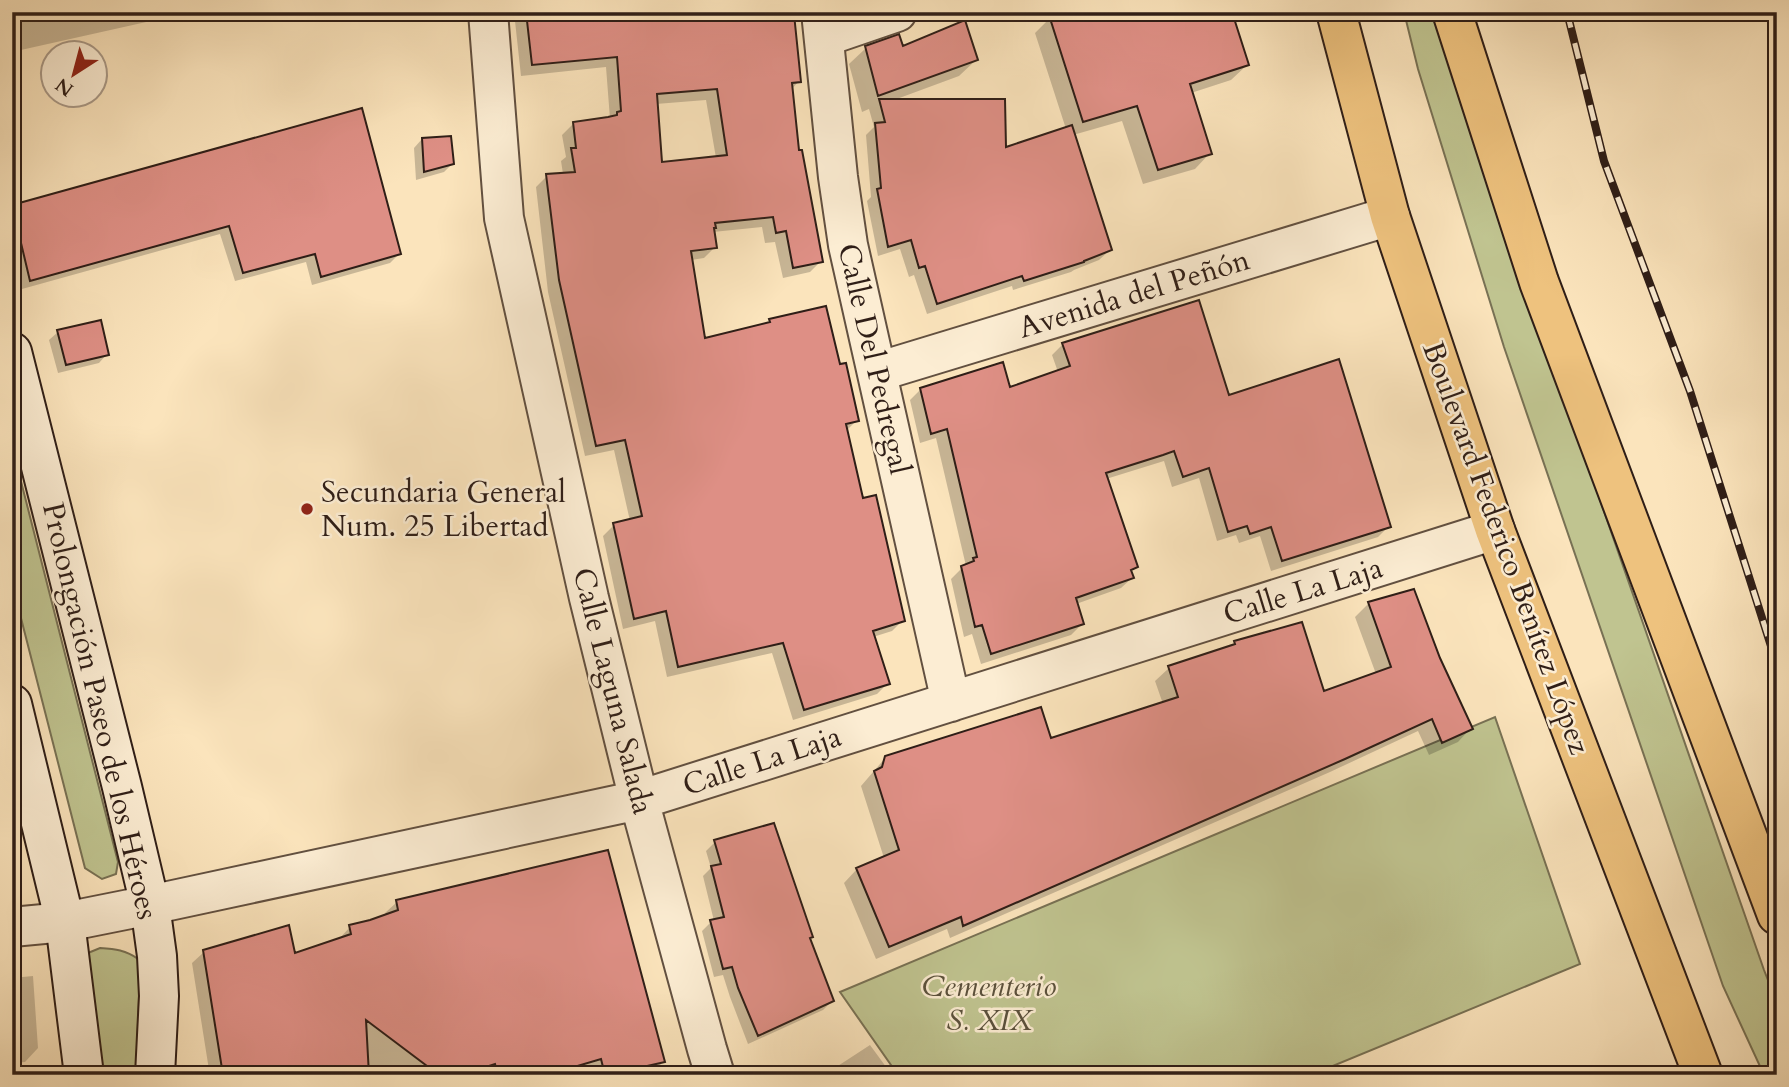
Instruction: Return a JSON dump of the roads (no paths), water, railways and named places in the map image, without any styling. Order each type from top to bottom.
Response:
[{"type":"main road","name":"Boulevard Federico Benítez López","points":[[1336,12],[1390,216],[1495,530],[1703,1075]]},
{"type":"main road","points":[[1452,12],[1539,282],[1777,915]]},
{"type":"street","name":"Calle Laguna Salada","points":[[488,12],[504,218],[589,598],[639,800],[715,1075]]},
{"type":"street","points":[[822,25],[897,12]]},
{"type":"street","name":"Calle Del Pedregal","points":[[822,25],[848,246],[951,702]]},
{"type":"street","name":"Avenida del Peñón","points":[[877,372],[1390,216]]},
{"type":"street","name":"Prolongación Paseo de los Héroes","points":[[12,352],[150,905],[159,996],[155,1075]]},
{"type":"street","name":"Calle La Laja","points":[[12,927],[65,922],[150,905],[639,800],[1495,530]]},
{"type":"street","points":[[12,705],[65,922],[84,1075]]},
{"type":"railway","points":[[1567,12],[1604,161],[1690,391],[1777,665]]},
{"type":"place","name":"Secundaria General Num. 25 Libertad","points":[[307,509]]},
{"type":"park label","name":"Cementerio S. XIX","points":[[989,1003]]}]
